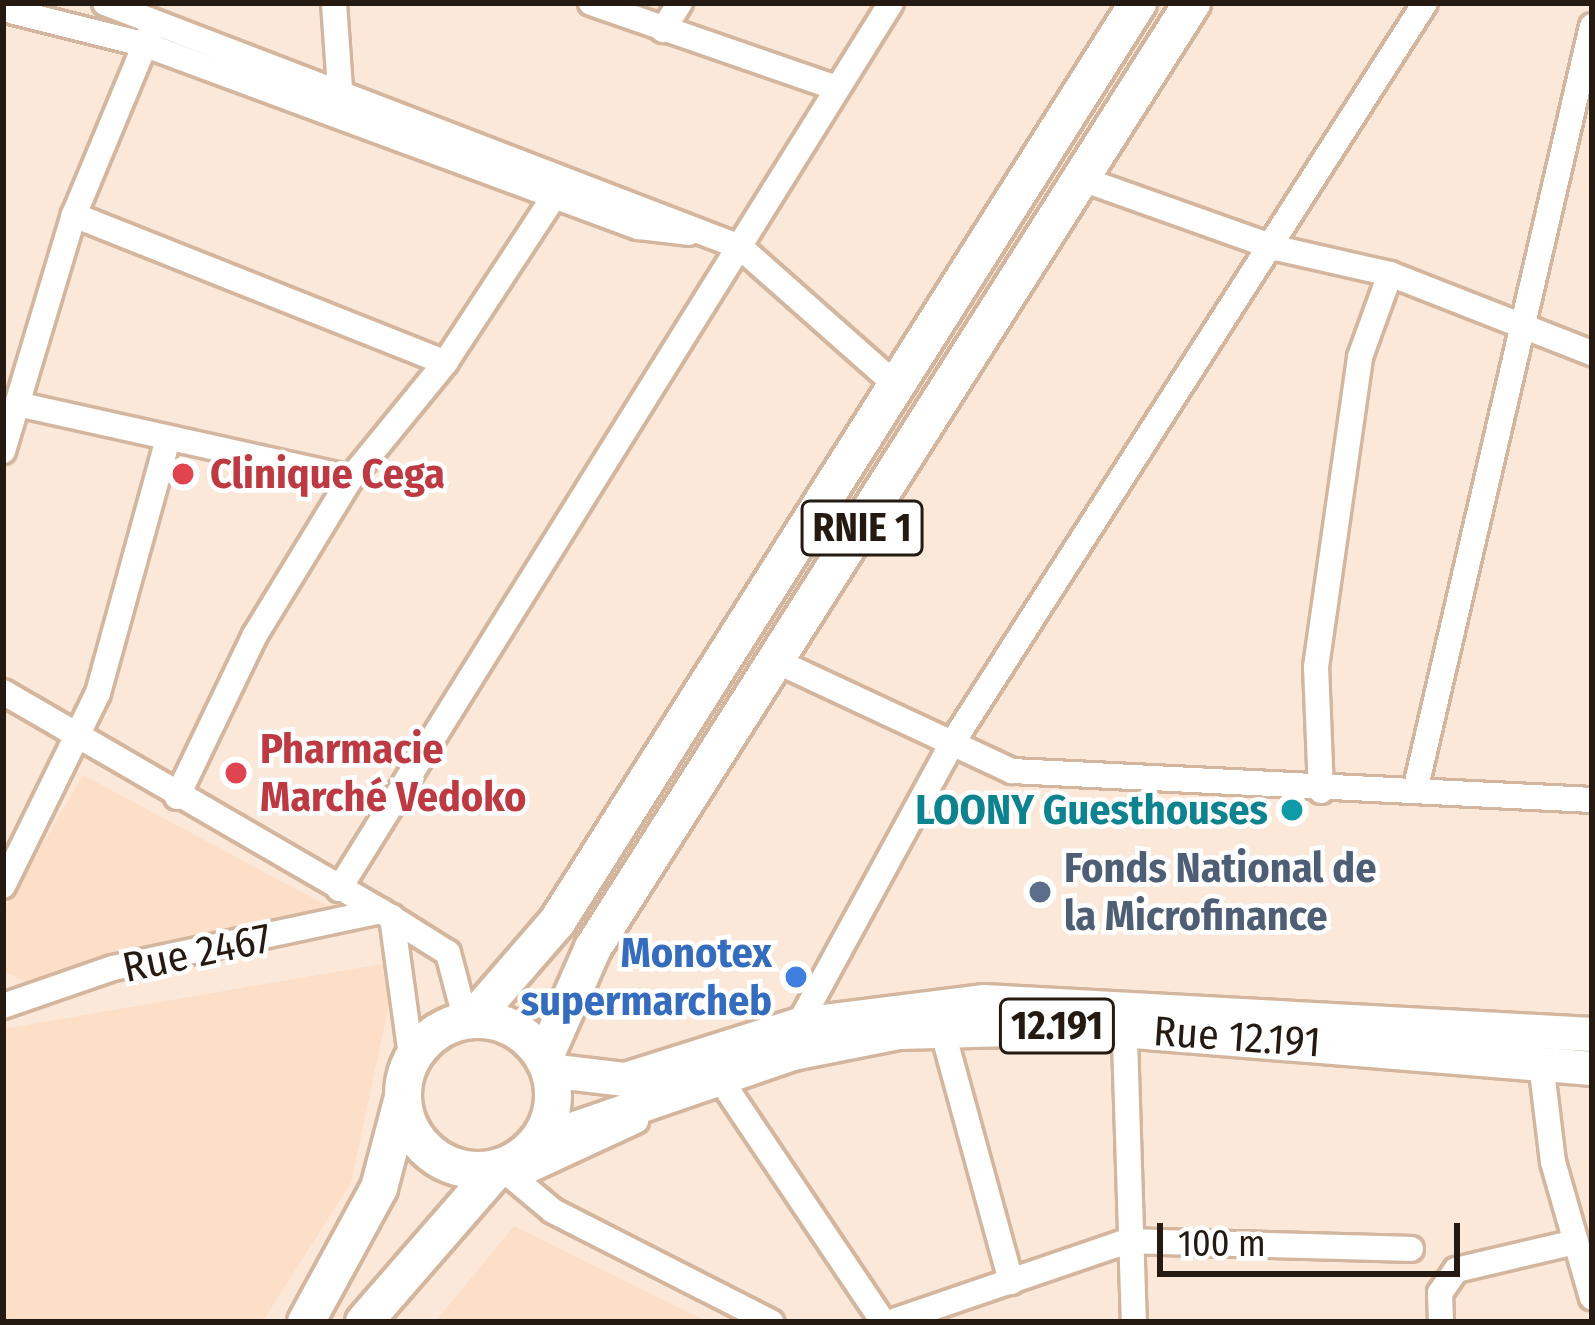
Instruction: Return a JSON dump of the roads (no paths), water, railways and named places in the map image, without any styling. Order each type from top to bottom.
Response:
[{"type":"highway","name":"RNIE 1","points":[[408,1078],[469,1021],[557,922],[1138,3]]},
{"type":"highway","name":"RNIE 1","points":[[537,1141],[552,1106],[546,1065],[592,948],[778,662],[1192,3]]},
{"type":"highway","points":[[469,1021],[514,1029],[546,1065]]},
{"type":"highway","points":[[408,1078],[431,1154],[508,1172]]},
{"type":"highway","points":[[305,1322],[379,1188],[408,1078]]},
{"type":"highway","points":[[364,1322],[537,1141]]},
{"type":"main road","name":"Rue 12.191","points":[[546,1065],[625,1079],[799,1024],[983,1001],[1592,1034]]},
{"type":"main road","name":"Rue 12.191","points":[[537,1141],[792,1053],[877,1036],[1023,1025],[1592,1068]]},
{"type":"street","points":[[105,3],[153,9],[340,89],[740,247],[897,386]]},
{"type":"street","points":[[334,3],[340,89]]},
{"type":"street","points":[[591,3],[837,88]]},
{"type":"street","points":[[663,30],[680,3]]},
{"type":"street","points":[[339,889],[892,3]]},
{"type":"street","points":[[799,1024],[951,745],[1276,248],[1425,3]]},
{"type":"street","points":[[3,9],[146,46],[553,198],[711,236]]},
{"type":"street","points":[[3,451],[74,215],[146,46],[153,9]]},
{"type":"street","points":[[1415,791],[1515,332],[1592,26]]},
{"type":"street","points":[[1082,178],[1276,248],[1390,274],[1515,332],[1592,353]]},
{"type":"street","points":[[177,797],[255,634],[351,478],[445,363],[553,198]]},
{"type":"street","points":[[74,215],[445,363]]},
{"type":"street","points":[[1322,791],[1316,667],[1360,357],[1390,274]]},
{"type":"street","points":[[17,404],[351,478]]},
{"type":"street","points":[[3,886],[77,736],[168,438]]},
{"type":"street","points":[[778,662],[951,745],[1069,778],[1592,800]]},
{"type":"street","points":[[3,692],[448,953],[469,1021]]},
{"type":"street","points":[[386,914],[408,1078]]},
{"type":"street","name":"Rue 2467","points":[[3,1006],[113,968],[386,914]]},
{"type":"street","points":[[771,1322],[553,1211],[508,1172],[726,1088],[833,1055],[945,1040],[1190,1036]]},
{"type":"street","points":[[945,1040],[1011,1282]]},
{"type":"street","points":[[1125,1040],[1134,1322]]},
{"type":"street","points":[[1541,1063],[1540,1103],[1592,1298]]},
{"type":"street","points":[[726,1088],[887,1322],[1128,1241],[1411,1249]]},
{"type":"street","points":[[1441,1322],[1440,1292],[1456,1270],[1575,1242]]},
{"type":"place","name":"Clinique Cega","points":[[183,474]]},
{"type":"place","name":"Pharmacie Marché Vedoko","points":[[236,773]]},
{"type":"place","name":"LOONY Guesthouses","points":[[1292,810]]},
{"type":"place","name":"Fonds National de la Microfinance","points":[[1040,892]]},
{"type":"place","name":"Monotex supermarcheb","points":[[796,977]]}]
